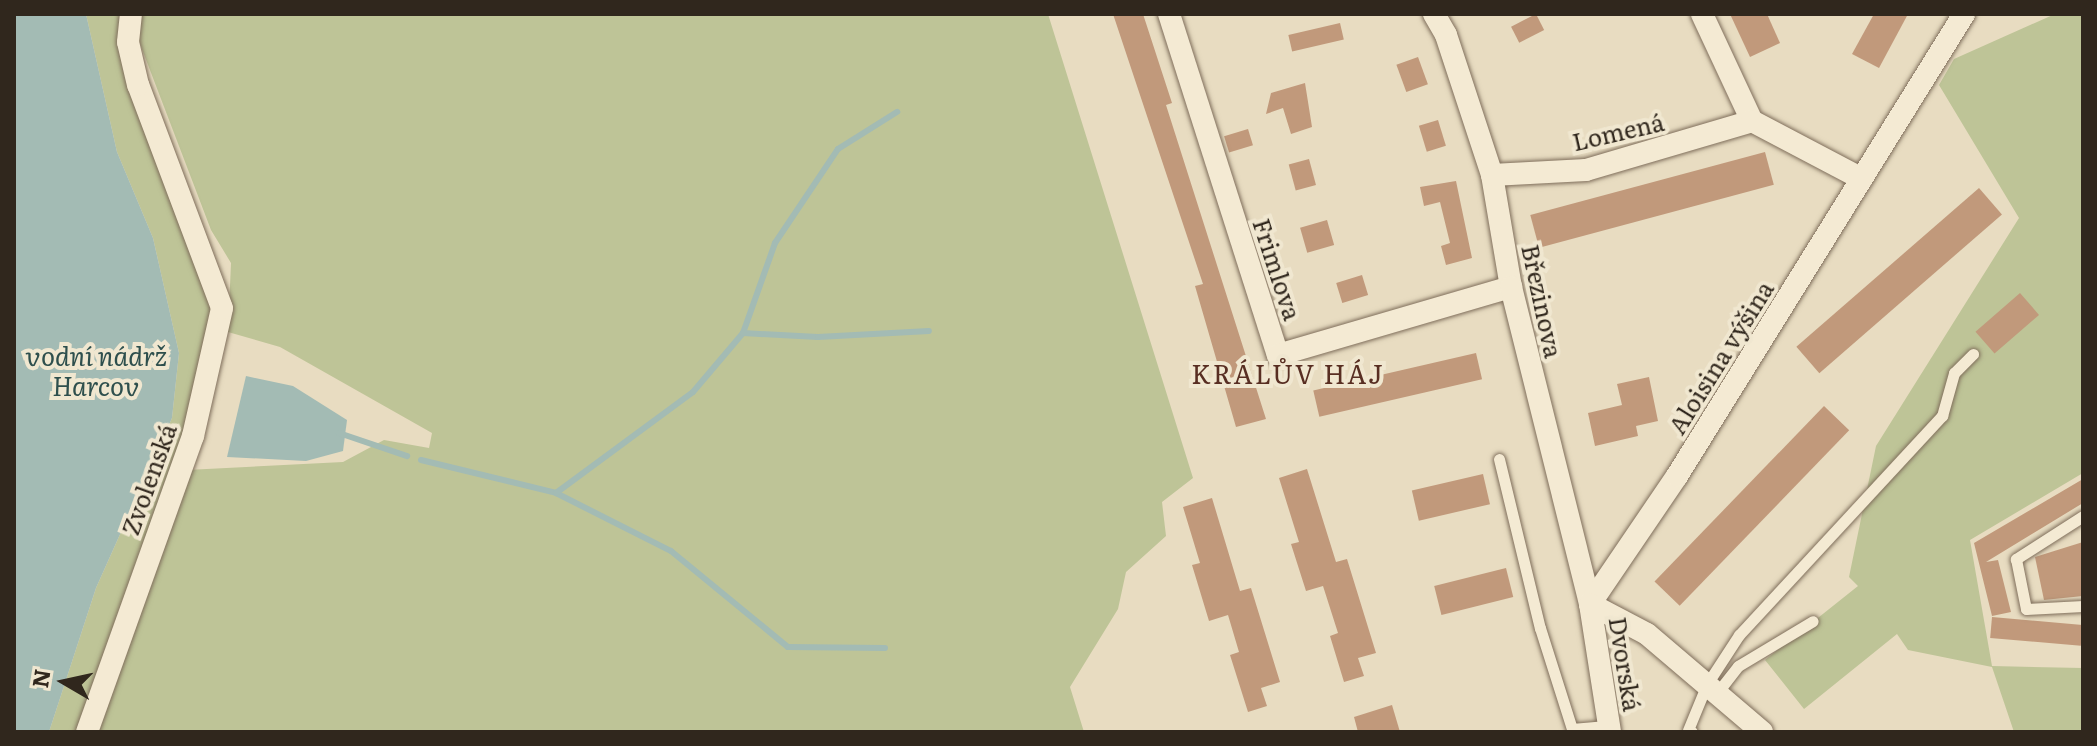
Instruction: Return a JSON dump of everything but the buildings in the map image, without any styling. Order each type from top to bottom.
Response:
[{"type":"street","name":"Zvolenská","points":[[87,732],[193,436],[222,308],[138,85],[128,42],[131,14]]},
{"type":"street","name":"Frimlova","points":[[1169,14],[1278,355],[1511,287]]},
{"type":"street","name":"Březinova","points":[[1434,14],[1446,35],[1492,175],[1511,287],[1590,604]]},
{"type":"street","points":[[1702,14],[1752,121],[1862,179]]},
{"type":"street","name":"Aloisina výšina","points":[[1590,604],[1964,14]]},
{"type":"street","name":"Lomená","points":[[1492,175],[1586,170],[1752,121]]},
{"type":"street","points":[[1590,604],[1647,634],[1762,732]]},
{"type":"street","name":"Dvorská","points":[[1590,604],[1609,729]]},
{"type":"lane","points":[[1692,732],[1688,730],[1739,635],[1942,416],[1954,373],[1973,354]]},
{"type":"lane","points":[[1499,459],[1540,628],[1571,730],[1609,729]]},
{"type":"lane","points":[[2083,516],[2016,559],[2026,609],[2083,606]]},
{"type":"lane","points":[[1712,688],[1738,666],[1813,621]]},
{"type":"green space","points":[[86,14],[123,14],[122,64],[215,311],[185,433],[79,732],[49,732],[96,588],[172,418],[179,353],[153,238],[117,152]]},
{"type":"green space","points":[[140,14],[1048,14],[1193,478],[1162,502],[1166,536],[1126,572],[1118,609],[1070,687],[1084,732],[94,732],[187,470],[343,462],[384,440],[429,448],[432,433],[280,347],[228,332],[231,263],[211,230],[137,36]]},
{"type":"green space","points":[[2055,14],[2083,14],[2083,473],[1970,540],[1992,666],[2083,668],[2083,732],[2014,732],[1992,667],[1908,650],[1897,634],[1804,709],[1765,660],[1858,586],[1849,577],[1876,446],[2019,218],[1939,85],[1954,59]]},
{"type":"water","name":"vodní nádrž Harcov","points":[[14,14],[86,14],[117,152],[153,238],[179,353],[172,418],[96,588],[49,732],[14,732]]},
{"type":"water","points":[[246,376],[293,386],[347,420],[343,451],[306,461],[227,457]]},
{"type":"waterway","points":[[743,333],[775,243],[838,149],[897,112]]},
{"type":"waterway","points":[[556,493],[693,392],[743,333],[818,337],[929,331]]},
{"type":"waterway","points":[[339,433],[407,456]]},
{"type":"waterway","points":[[421,460],[556,493],[671,551],[788,647],[885,648]]},
{"type":"district","name":"KRÁLŮV HÁJ","points":[[1288,373]]}]
